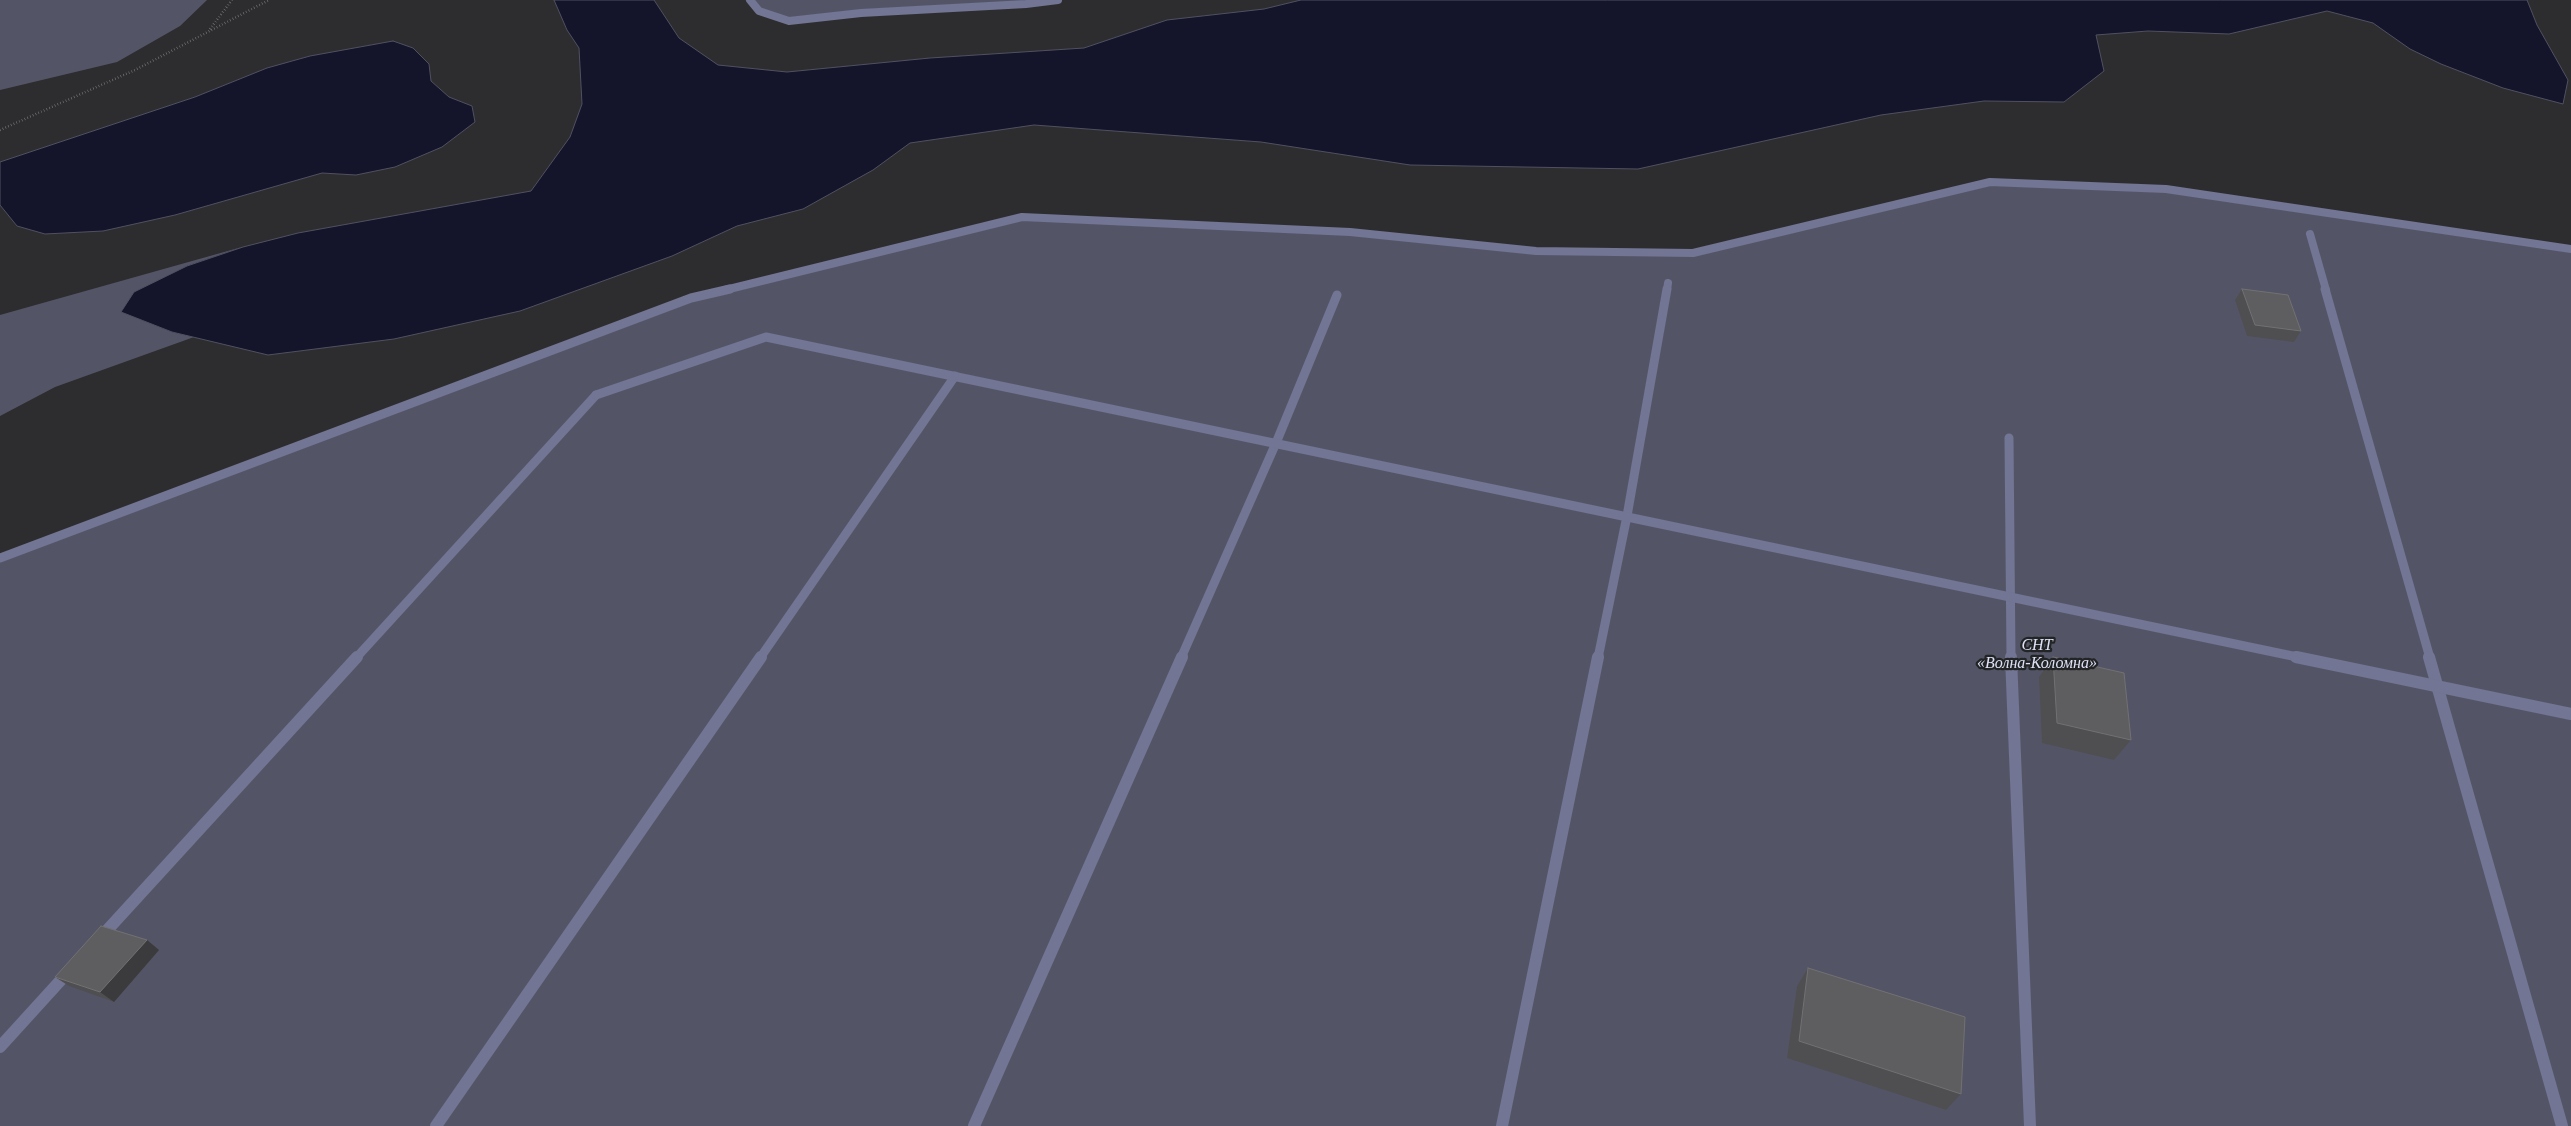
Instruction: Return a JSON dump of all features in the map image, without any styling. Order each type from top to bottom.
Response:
[{"type":"street","points":[[750,0],[759,11],[790,21],[861,13],[1026,4],[1058,0]]},
{"type":"street","points":[[0,558],[692,298],[1022,217],[1350,232],[1536,251],[1693,253],[1990,182],[2166,189],[2571,249]]},
{"type":"street","points":[[2310,234],[2562,1126]]},
{"type":"street","points":[[1502,1126],[1627,516],[1668,283]]},
{"type":"street","points":[[974,1126],[1276,443],[1337,295]]},
{"type":"street","points":[[94,945],[596,395],[766,337],[2571,714]]},
{"type":"street","points":[[436,1126],[955,376]]},
{"type":"street","points":[[2009,438],[2008,595],[2030,1126]]},
{"type":"street","points":[[0,1047],[80,959]]},
{"type":"path","points":[[208,32],[232,0]]},
{"type":"path","points":[[0,130],[135,70],[269,0]]},
{"type":"green space","points":[[0,0],[207,0],[180,26],[117,62],[0,90]]},
{"type":"green space","points":[[750,0],[1058,0],[789,21],[759,11]]},
{"type":"green space","name":"СНТ «Волна-Коломна»","points":[[1990,182],[2166,189],[2571,249],[2571,1126],[0,1126],[0,558],[691,298],[1022,217],[1350,232],[1536,251],[1693,253]]},
{"type":"green space","points":[[242,247],[187,266],[122,312],[172,332],[194,337],[55,387],[0,416],[0,315]]},
{"type":"shaded area","points":[[554,0],[654,0],[679,38],[718,65],[787,72],[930,58],[1084,48],[1167,20],[1264,9],[1301,0],[2527,0],[2537,25],[2568,80],[2563,104],[2503,88],[2441,64],[2410,49],[2373,23],[2327,11],[2229,34],[2148,31],[2096,35],[2104,71],[2064,102],[1984,101],[1881,115],[1638,169],[1410,165],[1261,142],[1034,125],[910,143],[873,170],[803,209],[737,226],[672,256],[520,311],[394,339],[268,355],[172,332],[121,312],[134,292],[187,266],[243,247],[298,233],[531,191],[570,137],[582,104],[579,48],[567,30]]},
{"type":"shaded area","points":[[393,41],[413,48],[429,64],[431,81],[449,97],[472,106],[475,122],[442,147],[395,167],[356,175],[322,173],[175,215],[103,231],[45,234],[17,226],[0,205],[0,162],[195,97],[267,68],[310,56]]},
{"type":"building","points":[[2242,289],[2288,295],[2301,331],[2255,325]]},
{"type":"building","points":[[2053,657],[2124,673],[2131,740],[2057,723]]},
{"type":"building","points":[[101,926],[147,940],[100,992],[55,977]]},
{"type":"building","points":[[1808,968],[1965,1017],[1961,1094],[1799,1041]]}]
